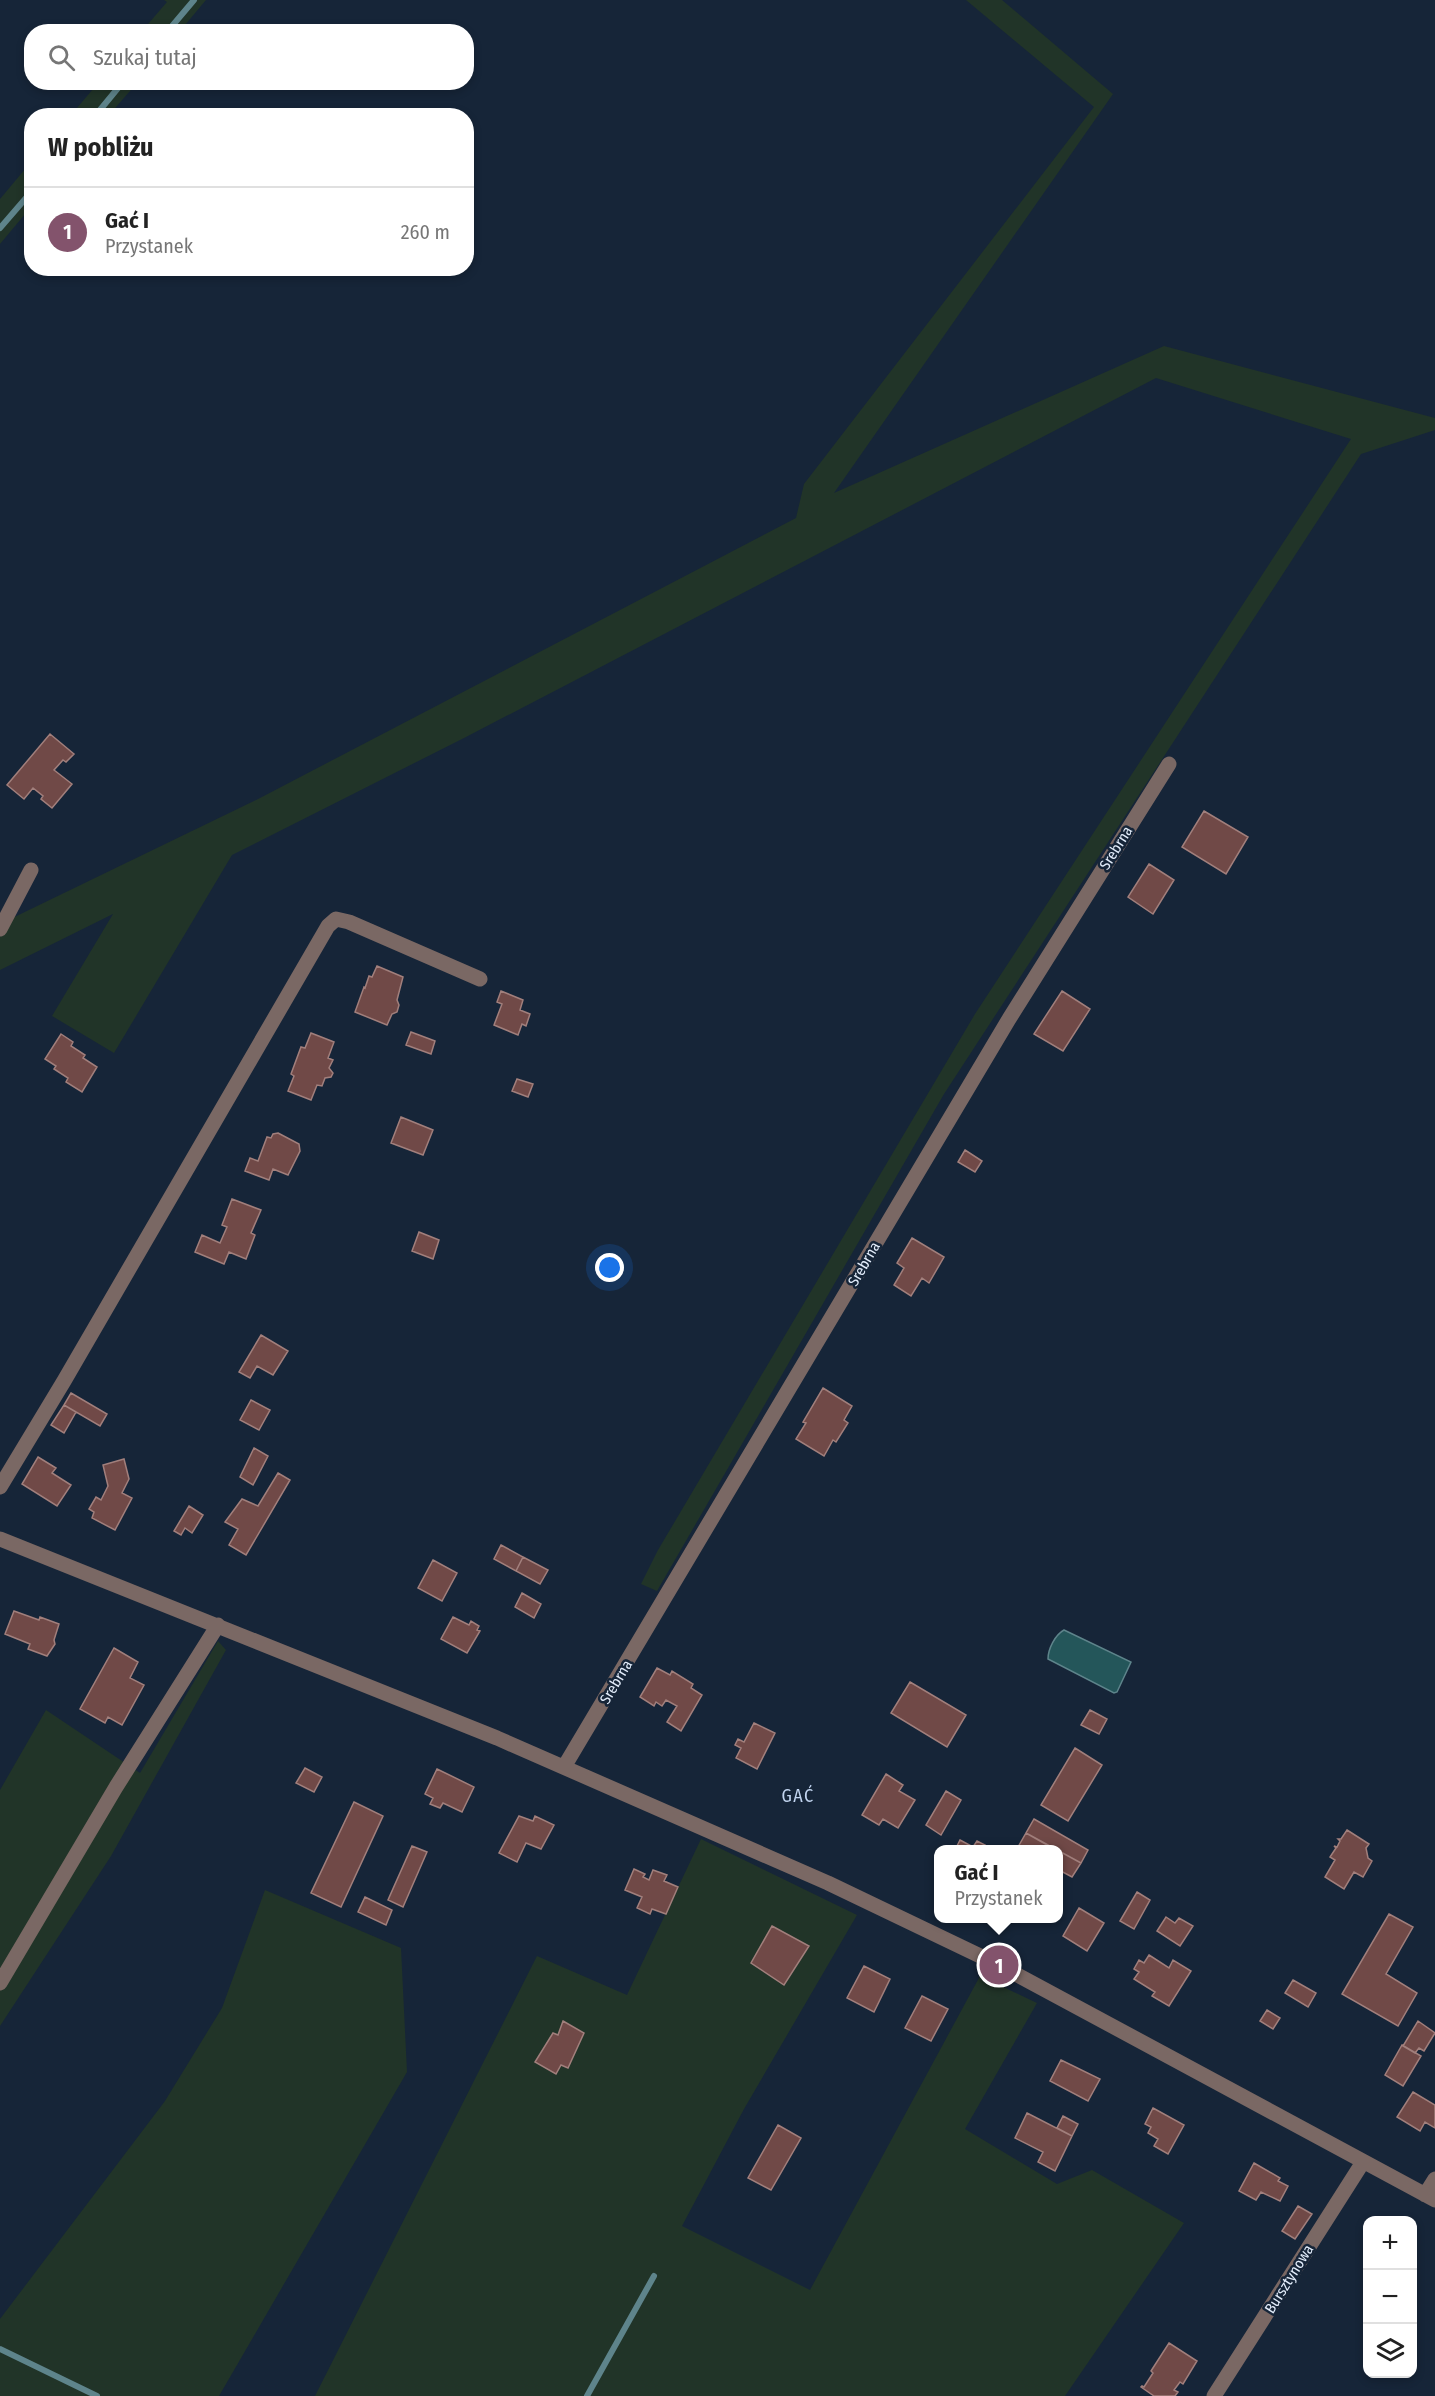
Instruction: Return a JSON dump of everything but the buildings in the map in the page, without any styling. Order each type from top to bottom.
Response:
[{"type":"street","name":"Srebrna","points":[[564,1767],[1008,1019],[1169,764]]},
{"type":"street","points":[[0,929],[31,870]]},
{"type":"street","points":[[0,1487],[328,926],[336,919],[349,922],[480,979]]},
{"type":"street","points":[[0,1539],[218,1625],[564,1767],[828,1883],[999,1965],[1430,2198],[1435,2180]]},
{"type":"street","points":[[0,1983],[116,1787],[218,1625]]},
{"type":"street","name":"Bursztynowa","points":[[1214,2396],[1363,2162]]},
{"type":"shaded area","points":[[164,0],[206,0],[186,24],[148,24],[167,2]]},
{"type":"shaded area","points":[[966,0],[1002,0],[1113,94],[834,493],[1164,346],[1435,418],[1435,430],[1361,454],[944,1094],[657,1591],[641,1584],[658,1550],[975,1014],[1351,439],[1156,378],[466,737],[232,855],[114,1053],[52,1016],[113,914],[0,970],[0,924],[260,798],[796,518],[804,484],[1094,107]]},
{"type":"shaded area","points":[[92,90],[131,90],[115,108],[77,108]]},
{"type":"shaded area","points":[[24,170],[24,215],[0,244],[0,199]]},
{"type":"shaded area","points":[[1064,1630],[1131,1662],[1117,1692],[1114,1693],[1048,1659],[1053,1643]]},
{"type":"shaded area","points":[[218,1641],[226,1650],[111,1856],[0,2026],[0,1790],[46,1710],[140,1773]]},
{"type":"shaded area","points":[[701,1839],[857,1915],[744,2109],[682,2226],[810,2290],[980,1976],[1037,2003],[965,2129],[1057,2184],[1092,2170],[1184,2223],[1065,2396],[315,2396],[537,1956],[627,1995]]},
{"type":"shaded area","points":[[265,1890],[401,1948],[407,2072],[219,2396],[0,2396],[0,2319],[165,2101],[222,2008]]},
{"type":"waterway","points":[[174,24],[194,0]]},
{"type":"waterway","points":[[102,108],[116,90]]},
{"type":"waterway","points":[[0,228],[24,200]]},
{"type":"waterway","points":[[587,2396],[654,2276]]},
{"type":"waterway","points":[[0,2349],[97,2396]]},
{"type":"place","name":"Gać I","points":[[999,1965]]},
{"type":"district","name":"GAĆ","points":[[798,1796]]}]
